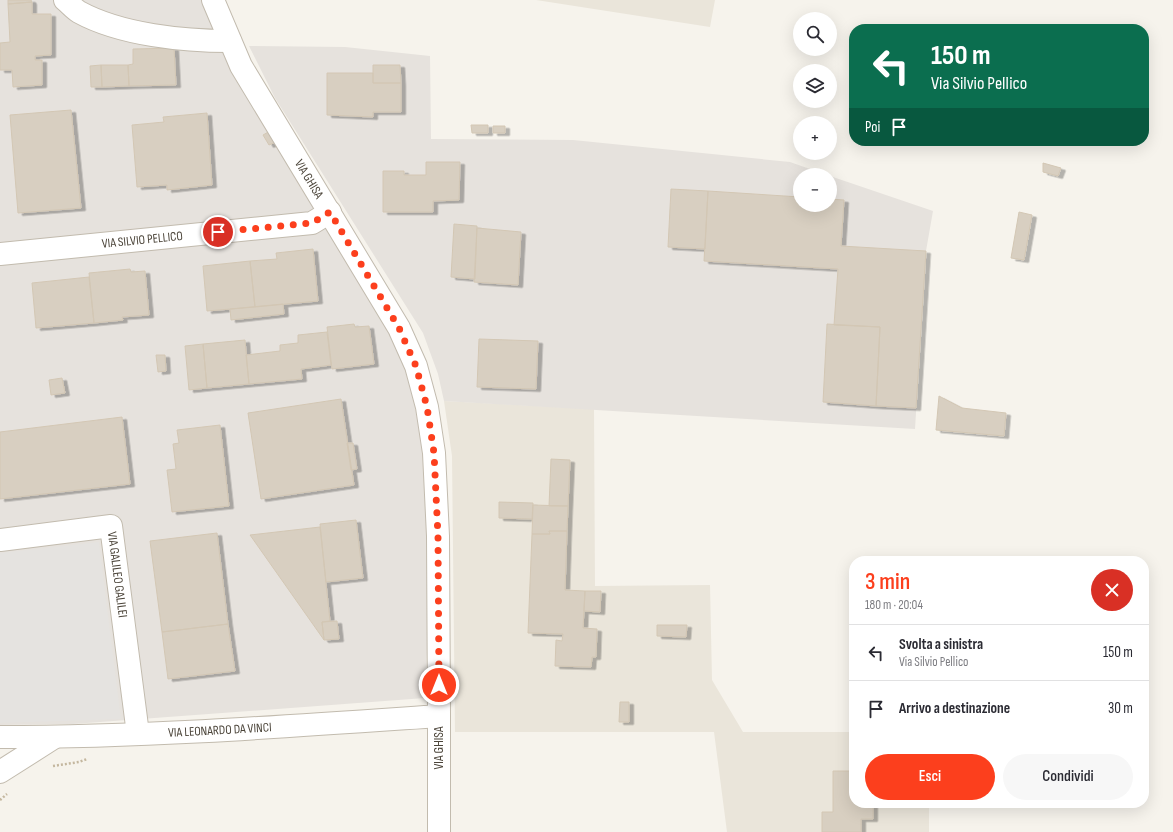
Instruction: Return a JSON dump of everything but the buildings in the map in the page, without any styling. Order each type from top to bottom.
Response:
[{"type":"street","points":[[66,0],[79,12],[120,29],[196,41],[230,41]]},
{"type":"street","name":"VIA GHISA","points":[[213,0],[241,66],[399,328],[416,366],[427,407],[434,453],[438,536],[439,832]]},
{"type":"street","name":"VIA SILVIO PELLICO","points":[[0,254],[312,223],[330,212]]},
{"type":"street","name":"VIA GALILEO GALILEI","points":[[0,540],[111,526],[138,734]]},
{"type":"street","name":"VIA LEONARDO DA VINCI","points":[[0,737],[99,736],[234,730],[439,716]]},
{"type":"street","points":[[0,772],[55,737]]},
{"type":"path","points":[[47,767],[85,761],[91,756],[99,736]]},
{"type":"path","points":[[0,800],[11,790]]},
{"type":"shaded area","points":[[0,0],[204,0],[390,328],[412,387],[425,468],[429,601],[425,698],[73,724],[0,725]]},
{"type":"shaded area","points":[[536,0],[715,0],[710,27]]},
{"type":"shaded area","points":[[249,46],[345,47],[430,56],[431,139],[573,140],[790,162],[807,168],[793,168],[793,212],[837,212],[837,178],[933,211],[926,251],[915,429],[444,401],[438,374],[423,333],[275,98]]},
{"type":"shaded area","points":[[444,401],[594,409],[595,586],[710,585],[712,680],[743,732],[849,732],[849,808],[929,808],[929,832],[727,832],[714,732],[455,732],[452,456]]},
{"type":"shaded area","points":[[99,542],[121,719],[0,723],[0,553]]},
{"type":"route","points":[[218,232],[312,223],[330,212],[399,328],[416,366],[427,407],[434,453],[438,536],[439,685]]}]
